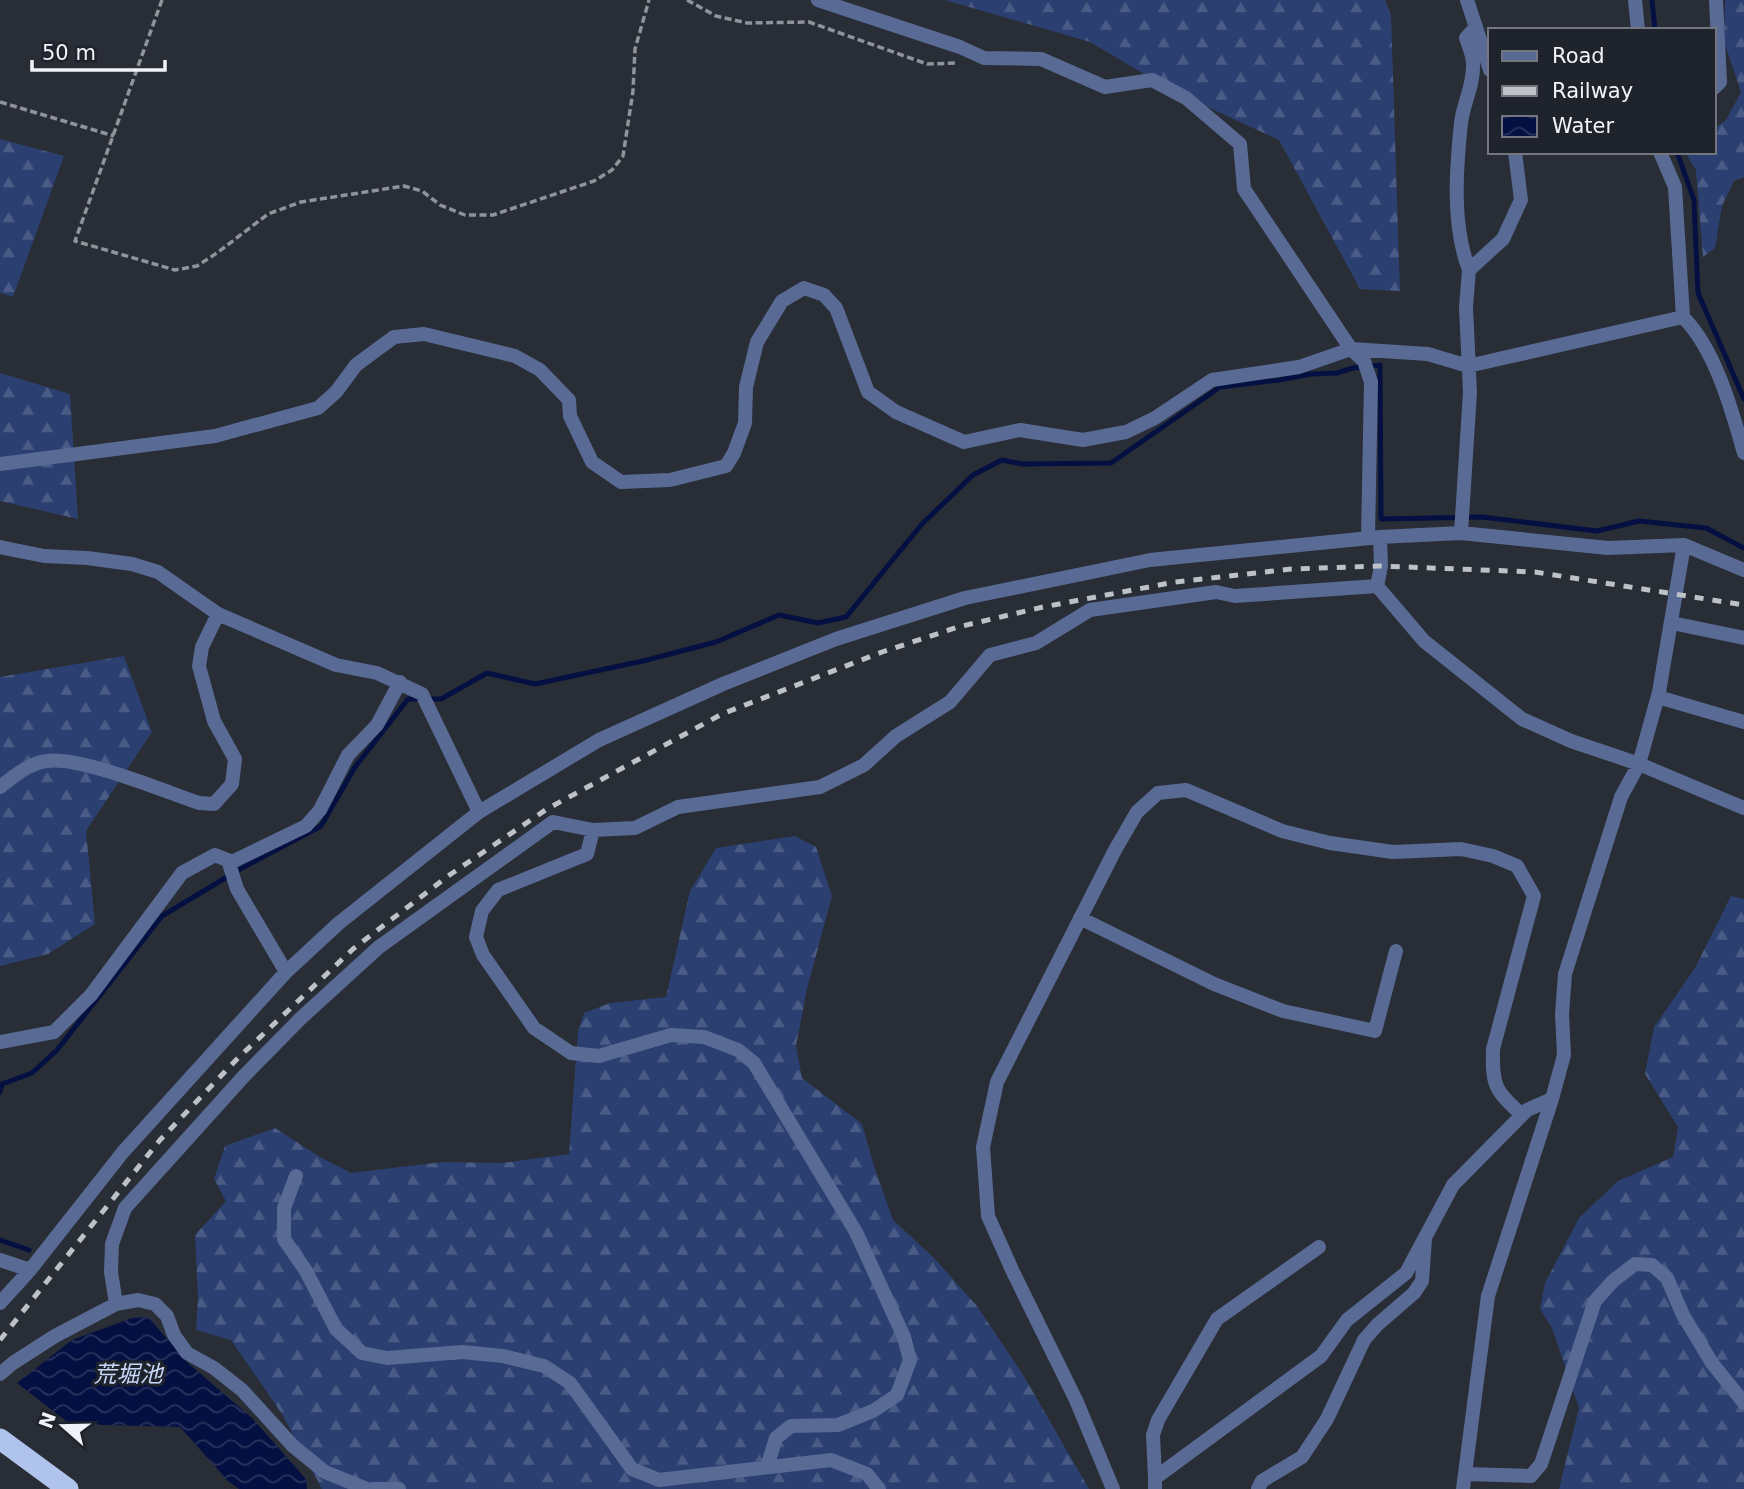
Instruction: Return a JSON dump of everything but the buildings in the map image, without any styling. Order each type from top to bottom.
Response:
[{"type":"highway","points":[[0,1439],[68,1489]]},
{"type":"street","points":[[818,0],[960,47],[984,58],[1041,59],[1105,87],[1152,80],[1186,98],[1240,144],[1244,189],[1350,349],[1364,361],[1371,383],[1374,538],[1381,566],[1377,586]]},
{"type":"street","points":[[1467,0],[1488,64]]},
{"type":"street","points":[[1635,0],[1638,28]]},
{"type":"street","points":[[1716,0],[1720,82],[1716,86]]},
{"type":"street","points":[[1461,533],[1470,392],[1466,307],[1469,270],[1460,247],[1457,205],[1461,121],[1473,63],[1466,38],[1476,27]]},
{"type":"street","points":[[1469,270],[1503,239],[1521,200],[1515,154]]},
{"type":"street","points":[[1661,154],[1675,187],[1683,317],[1694,328],[1715,368],[1744,453]]},
{"type":"street","points":[[0,464],[215,436],[318,408],[336,392],[356,365],[394,337],[424,334],[515,356],[540,370],[569,400],[570,416],[592,462],[621,482],[670,480],[726,466],[745,424],[746,387],[757,342],[782,301],[804,288],[824,295],[836,308],[869,392],[896,412],[964,442],[1020,430],[1083,440],[1126,432],[1155,418],[1212,380],[1298,367],[1350,349],[1428,354],[1468,366],[1683,317]]},
{"type":"street","points":[[0,1303],[30,1270],[123,1152],[286,972],[339,923],[479,812],[599,740],[723,684],[836,639],[965,598],[1150,560],[1374,538],[1461,533],[1608,548],[1684,545],[1744,570]]},
{"type":"street","points":[[1684,545],[1658,696],[1639,764],[1621,797],[1565,974],[1562,1014],[1564,1055],[1488,1296],[1464,1482],[1531,1476],[1541,1464],[1595,1301],[1613,1281],[1635,1264],[1652,1265],[1667,1278],[1712,1363],[1744,1404]]},
{"type":"street","points":[[0,547],[44,556],[132,564],[158,572],[218,614],[336,665],[377,673],[422,694],[479,812]]},
{"type":"street","points":[[1377,586],[1424,641],[1522,719],[1571,741],[1639,764],[1744,807]]},
{"type":"street","points":[[116,1304],[111,1272],[112,1244],[125,1208],[244,1076],[300,1019],[380,947],[553,822],[593,830],[635,828],[678,807],[821,787],[864,765],[895,736],[950,702],[990,655],[1036,643],[1090,610],[1216,592],[1235,596],[1377,586]]},
{"type":"street","points":[[0,787],[20,771],[47,761],[72,762],[199,803],[214,804],[232,784],[235,759],[214,721],[199,666],[202,647],[218,614]]},
{"type":"street","points":[[1672,623],[1744,638]]},
{"type":"street","points":[[0,1042],[54,1032],[91,995],[183,873],[215,855],[232,862],[306,826],[320,810],[348,755],[377,725],[400,682]]},
{"type":"street","points":[[1658,696],[1744,722]]},
{"type":"street","points":[[1113,1489],[1076,1400],[988,1216],[983,1147],[997,1082],[1115,849],[1137,812],[1158,793],[1186,790],[1282,831],[1330,843],[1393,852],[1461,849],[1493,856],[1517,866],[1534,896],[1493,1049],[1492,1074],[1498,1093],[1522,1115]]},
{"type":"street","points":[[593,830],[587,854],[498,890],[482,911],[476,937],[483,955],[534,1028],[571,1053],[599,1056],[671,1035],[704,1037],[738,1050],[754,1063],[856,1232],[904,1337],[910,1360],[897,1395],[873,1411],[838,1424],[790,1426],[776,1438],[767,1467]]},
{"type":"street","points":[[228,860],[237,889],[286,972]]},
{"type":"street","points":[[1080,918],[1214,984],[1283,1011],[1375,1031],[1396,951]]},
{"type":"street","points":[[1155,1483],[1321,1356],[1348,1320],[1406,1273],[1453,1185],[1527,1110],[1552,1098]]},
{"type":"street","points":[[296,1176],[284,1208],[284,1239],[306,1270],[336,1329],[362,1353],[387,1358],[462,1352],[503,1356],[544,1366],[570,1382],[632,1469],[659,1480],[831,1460],[867,1474],[879,1489]]},
{"type":"street","points":[[1258,1489],[1262,1481],[1302,1457],[1327,1419],[1364,1340],[1377,1325],[1415,1293],[1422,1281],[1425,1235]]},
{"type":"street","points":[[1155,1483],[1153,1435],[1158,1420],[1217,1319],[1319,1247]]},
{"type":"street","points":[[0,1260],[30,1270]]},
{"type":"street","points":[[0,1374],[55,1336],[116,1304],[138,1300],[155,1304],[167,1316],[174,1335],[187,1353],[214,1368],[242,1390],[293,1446],[325,1472],[367,1489]]},
{"type":"street","points":[[373,1489],[399,1489]]},
{"type":"path","points":[[162,0],[75,241],[175,270],[197,266],[218,254],[268,214],[301,202],[404,186],[422,191],[440,205],[465,215],[493,215],[594,181],[612,170],[623,156],[633,91],[635,49],[649,0]]},
{"type":"path","points":[[687,0],[716,16],[747,23],[809,22],[927,64],[949,65],[984,58]]},
{"type":"path","points":[[0,102],[114,136]]},
{"type":"green space","points":[[945,0],[1385,0],[1391,15],[1400,291],[1360,289],[1279,140],[1173,91],[1090,42]]},
{"type":"green space","points":[[1725,0],[1744,0],[1744,177],[1734,181],[1722,206],[1715,248],[1703,257],[1696,170],[1686,154],[1716,154],[1716,128],[1726,120],[1741,92],[1724,41]]},
{"type":"green space","points":[[0,139],[64,156],[13,297],[0,293]]},
{"type":"green space","points":[[0,373],[70,394],[78,519],[0,501]]},
{"type":"green space","points":[[124,656],[152,732],[86,831],[95,924],[48,954],[0,966],[0,677]]},
{"type":"green space","points":[[795,836],[816,847],[832,896],[807,989],[796,1046],[802,1078],[862,1124],[893,1220],[934,1258],[977,1306],[1022,1373],[1089,1489],[322,1489],[282,1414],[231,1340],[196,1330],[198,1299],[195,1235],[226,1201],[214,1179],[225,1146],[275,1128],[351,1173],[442,1162],[502,1163],[569,1154],[578,1031],[584,1013],[610,1003],[666,997],[690,891],[716,848]]},
{"type":"green space","points":[[1731,896],[1744,899],[1744,1489],[1559,1489],[1579,1408],[1552,1328],[1540,1309],[1545,1283],[1579,1218],[1618,1181],[1673,1157],[1678,1127],[1645,1074],[1654,1027],[1695,968]]},
{"type":"water","name":"荒堀池","points":[[148,1317],[188,1363],[253,1419],[306,1479],[307,1489],[239,1489],[228,1481],[180,1427],[70,1424],[17,1383],[72,1340],[132,1318]]},
{"type":"waterway","points":[[1652,0],[1655,28]]},
{"type":"waterway","points":[[1678,154],[1694,200],[1698,293],[1744,399]]},
{"type":"waterway","points":[[0,1092],[2,1084],[32,1073],[57,1050],[162,916],[242,868],[321,826],[355,767],[408,699],[441,699],[487,673],[535,684],[643,661],[716,642],[779,615],[818,623],[846,617],[922,524],[973,475],[1002,460],[1022,464],[1111,463],[1220,387],[1380,365],[1381,519],[1482,517],[1597,531],[1639,521],[1706,528],[1744,548]]},
{"type":"waterway","points":[[0,1240],[29,1250]]},
{"type":"railway","points":[[0,1340],[160,1140],[237,1059],[353,949],[448,876],[547,809],[722,714],[882,652],[958,627],[1043,607],[1175,582],[1291,569],[1381,566],[1535,572],[1744,605]]}]
